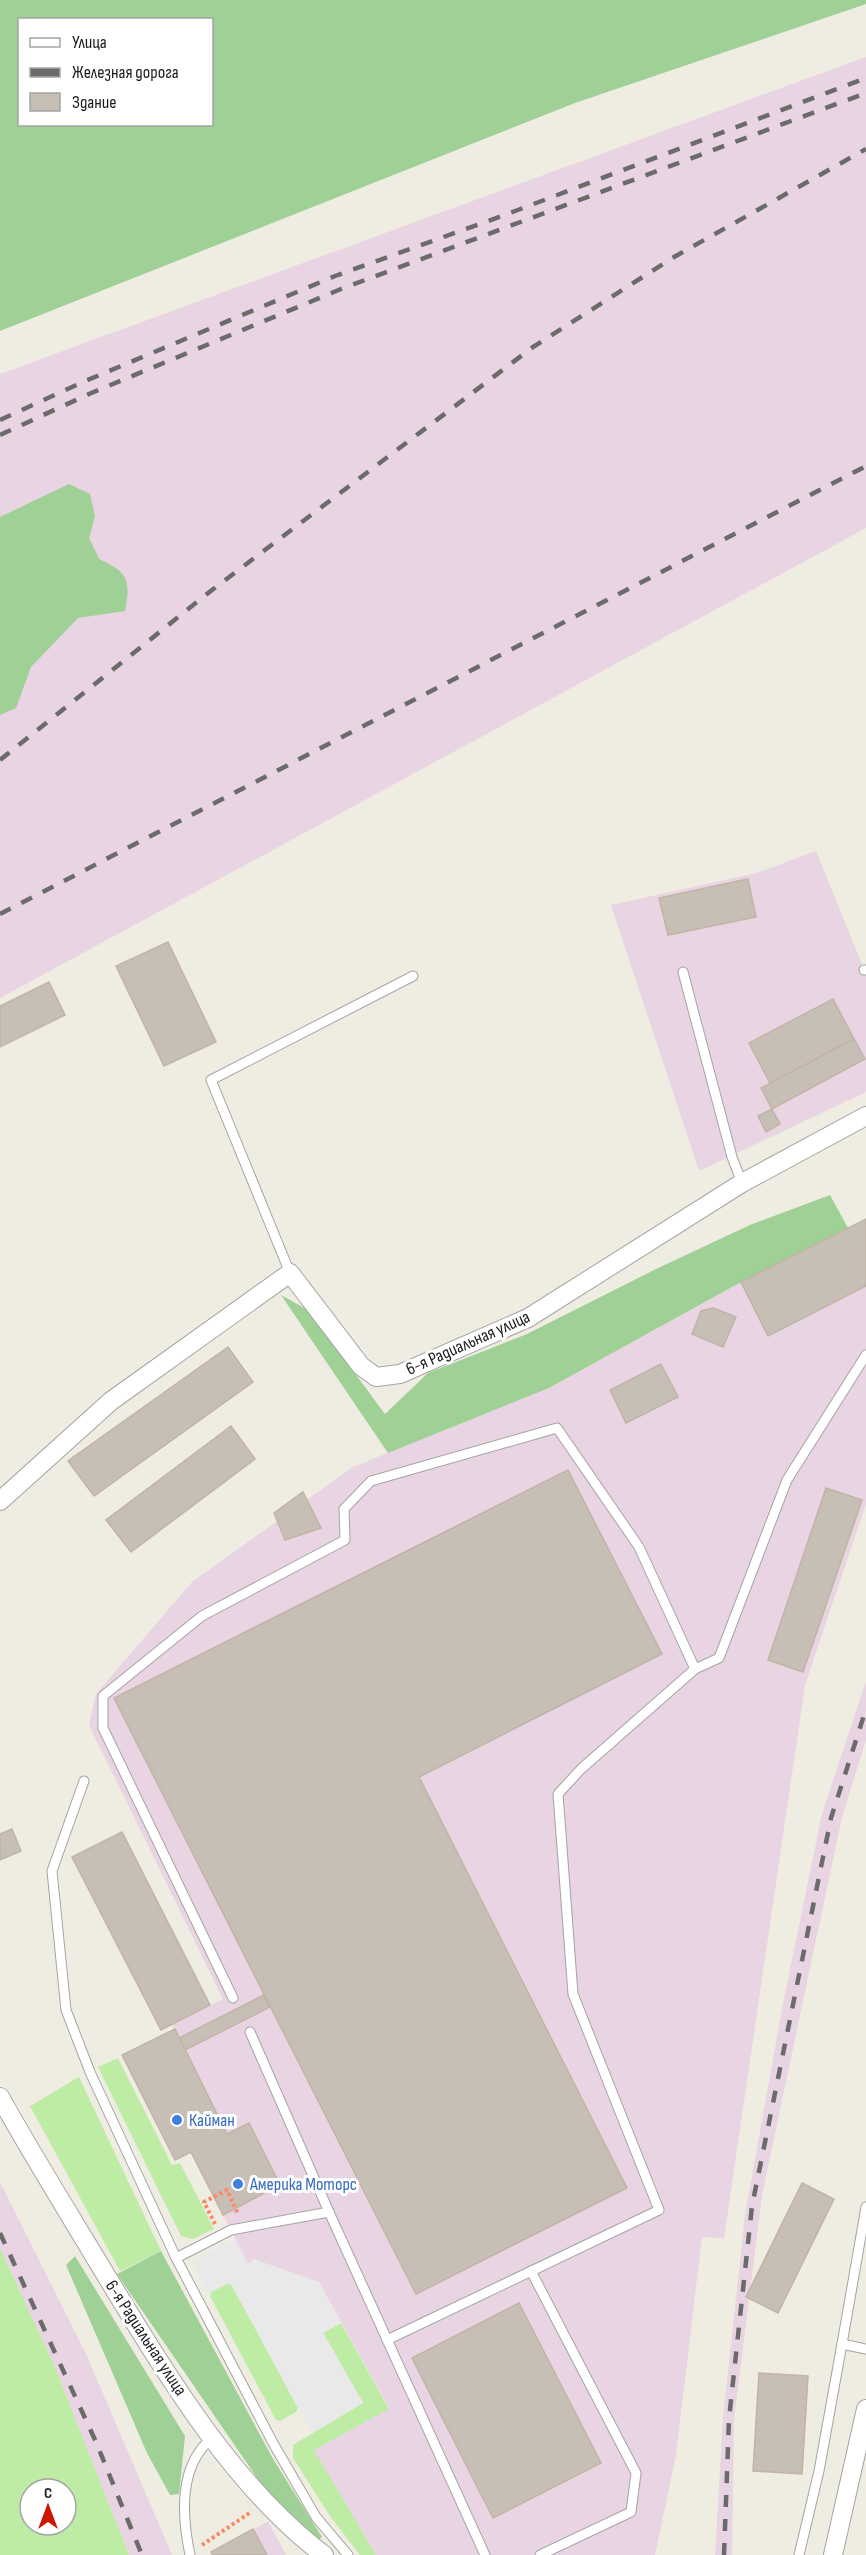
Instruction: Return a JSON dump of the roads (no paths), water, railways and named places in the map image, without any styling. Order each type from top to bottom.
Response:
[{"type":"street","name":"6-я Радиальная улица","points":[[290,1273],[361,1366],[376,1377],[400,1374],[528,1318],[742,1183],[866,1116]]},
{"type":"street","points":[[0,1501],[111,1401],[290,1273]]},
{"type":"street","name":"6-я Радиальная улица","points":[[0,2097],[137,2326],[212,2438],[267,2502],[305,2541],[324,2555]]},
{"type":"street","points":[[833,2555],[866,2409]]},
{"type":"lane","points":[[683,972],[732,1157],[742,1183]]},
{"type":"lane","points":[[290,1273],[211,1080],[413,976]]},
{"type":"lane","points":[[387,2340],[660,2210],[573,1994],[558,1794],[581,1769],[694,1669],[719,1658],[787,1480],[866,1355]]},
{"type":"lane","points":[[233,1998],[103,1728],[103,1696],[202,1616],[345,1540],[344,1509],[371,1481],[557,1428],[639,1548],[694,1669]]},
{"type":"lane","points":[[84,1781],[52,1871],[66,2010],[90,2072],[176,2258],[273,2443],[316,2517],[348,2555]]},
{"type":"lane","points":[[250,2032],[485,2555]]},
{"type":"lane","points":[[799,2555],[819,2471],[866,2207]]},
{"type":"lane","points":[[176,2258],[231,2230],[329,2212]]},
{"type":"lane","points":[[531,2271],[636,2473],[631,2512],[540,2555]]},
{"type":"lane","points":[[842,2344],[866,2349]]},
{"type":"lane","points":[[189,2554],[184,2512],[188,2478],[198,2449],[212,2438]]},
{"type":"railway","points":[[0,420],[83,382],[335,276],[502,216],[866,78]]},
{"type":"railway","points":[[0,435],[89,394],[341,289],[866,93]]},
{"type":"railway","points":[[0,760],[212,590],[533,347],[674,257],[866,149]]},
{"type":"railway","points":[[0,914],[866,466]]},
{"type":"railway","points":[[724,2555],[729,2419],[752,2206],[831,1818],[866,1709]]},
{"type":"railway","points":[[0,2233],[96,2442],[142,2555]]},
{"type":"place","name":"Кайман","points":[[177,2120]]},
{"type":"place","name":"Америка Моторс","points":[[238,2184]]}]
